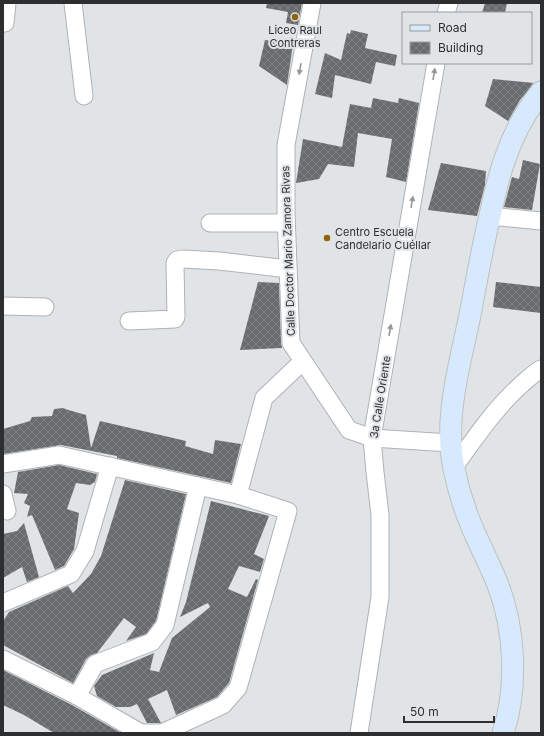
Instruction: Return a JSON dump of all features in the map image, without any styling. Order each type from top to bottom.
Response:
[{"type":"main road","points":[[503,733],[510,707],[512,683],[511,639],[508,621],[498,585],[465,510],[454,467],[450,443],[451,417],[482,248],[499,175],[513,139],[528,110],[541,92]]},
{"type":"street","points":[[3,23],[5,23],[7,3]]},
{"type":"street","points":[[72,3],[84,96]]},
{"type":"street","name":"Calle Doctor Mario Zamora Rivas","points":[[312,3],[286,146],[286,223],[291,343],[349,430],[372,438],[450,443]]},
{"type":"street","name":"3a Calle Oriente","points":[[359,733],[380,597],[380,515],[374,472],[372,438],[436,64]]},
{"type":"street","points":[[490,216],[541,221]]},
{"type":"street","points":[[210,223],[286,223]]},
{"type":"street","points":[[129,321],[175,319],[175,263],[177,260],[219,261],[288,269]]},
{"type":"street","points":[[3,306],[45,307]]},
{"type":"street","points":[[238,495],[264,398],[303,361]]},
{"type":"street","points":[[454,467],[487,422],[515,390],[536,371],[541,369]]},
{"type":"street","points":[[3,464],[59,455],[238,495],[288,511],[238,688],[222,705],[162,732],[141,733],[77,696],[3,659]]},
{"type":"street","points":[[3,603],[71,574],[85,551],[110,466]]},
{"type":"street","points":[[77,696],[95,664],[152,642],[165,625],[198,486]]},
{"type":"street","points":[[3,494],[7,511]]},
{"type":"building","name":"Liceo Raul Contreras","points":[[267,3],[302,3],[298,25],[286,23],[288,12],[266,8]]},
{"type":"building","points":[[485,3],[507,3],[505,12],[482,12]]},
{"type":"building","points":[[351,30],[368,34],[365,48],[397,55],[395,66],[376,62],[371,84],[335,75],[332,98],[315,94],[325,53],[341,60],[347,33],[350,34]]},
{"type":"building","points":[[265,40],[293,44],[287,85],[259,66]]},
{"type":"building","points":[[493,79],[534,83],[520,100],[508,121],[485,106]]},
{"type":"building","points":[[373,98],[398,103],[399,98],[419,103],[406,182],[386,177],[392,139],[358,133],[354,167],[328,164],[319,179],[296,183],[303,139],[342,147],[350,104],[371,108]]},
{"type":"building","points":[[523,160],[540,164],[532,210],[504,207],[512,177],[519,179]]},
{"type":"building","points":[[441,163],[486,171],[485,185],[477,216],[428,210]]},
{"type":"building","points":[[258,282],[279,283],[282,348],[240,350]]},
{"type":"building","points":[[496,282],[541,287],[541,313],[493,307]]},
{"type":"building","points":[[64,408],[86,415],[91,448],[100,421],[186,441],[185,446],[213,454],[215,440],[241,444],[231,483],[117,458],[117,456],[61,445],[3,454],[3,429],[30,421],[32,417],[52,416],[54,409]]},
{"type":"building","points":[[59,465],[97,474],[95,482],[90,485],[76,483],[67,509],[79,513],[74,549],[64,566],[55,570],[32,515],[27,517],[30,506],[24,503],[28,494],[14,493],[18,472]]},
{"type":"building","points":[[125,480],[186,494],[156,621],[146,634],[126,641],[136,627],[124,618],[97,653],[86,659],[73,683],[3,645],[3,621],[9,612],[68,586],[73,593],[91,574],[101,556]]},
{"type":"building","points":[[211,501],[269,516],[254,554],[264,559],[260,572],[239,566],[228,589],[247,597],[256,579],[258,580],[229,683],[217,697],[176,715],[167,690],[148,699],[161,723],[147,723],[137,704],[130,707],[116,707],[97,696],[94,686],[102,675],[154,653],[150,670],[159,672],[172,638],[210,607],[208,603],[180,617],[186,602]]},
{"type":"building","points":[[24,523],[39,577],[27,582],[22,567],[3,578],[3,534],[17,531]]},
{"type":"building","points":[[3,670],[72,705],[121,733],[54,733],[24,715],[3,705]]},
{"type":"place","name":"Liceo Raul Contreras","points":[[295,17]]},
{"type":"place","name":"Centro Escuela Candelario Cuéllar","points":[[327,238]]}]
